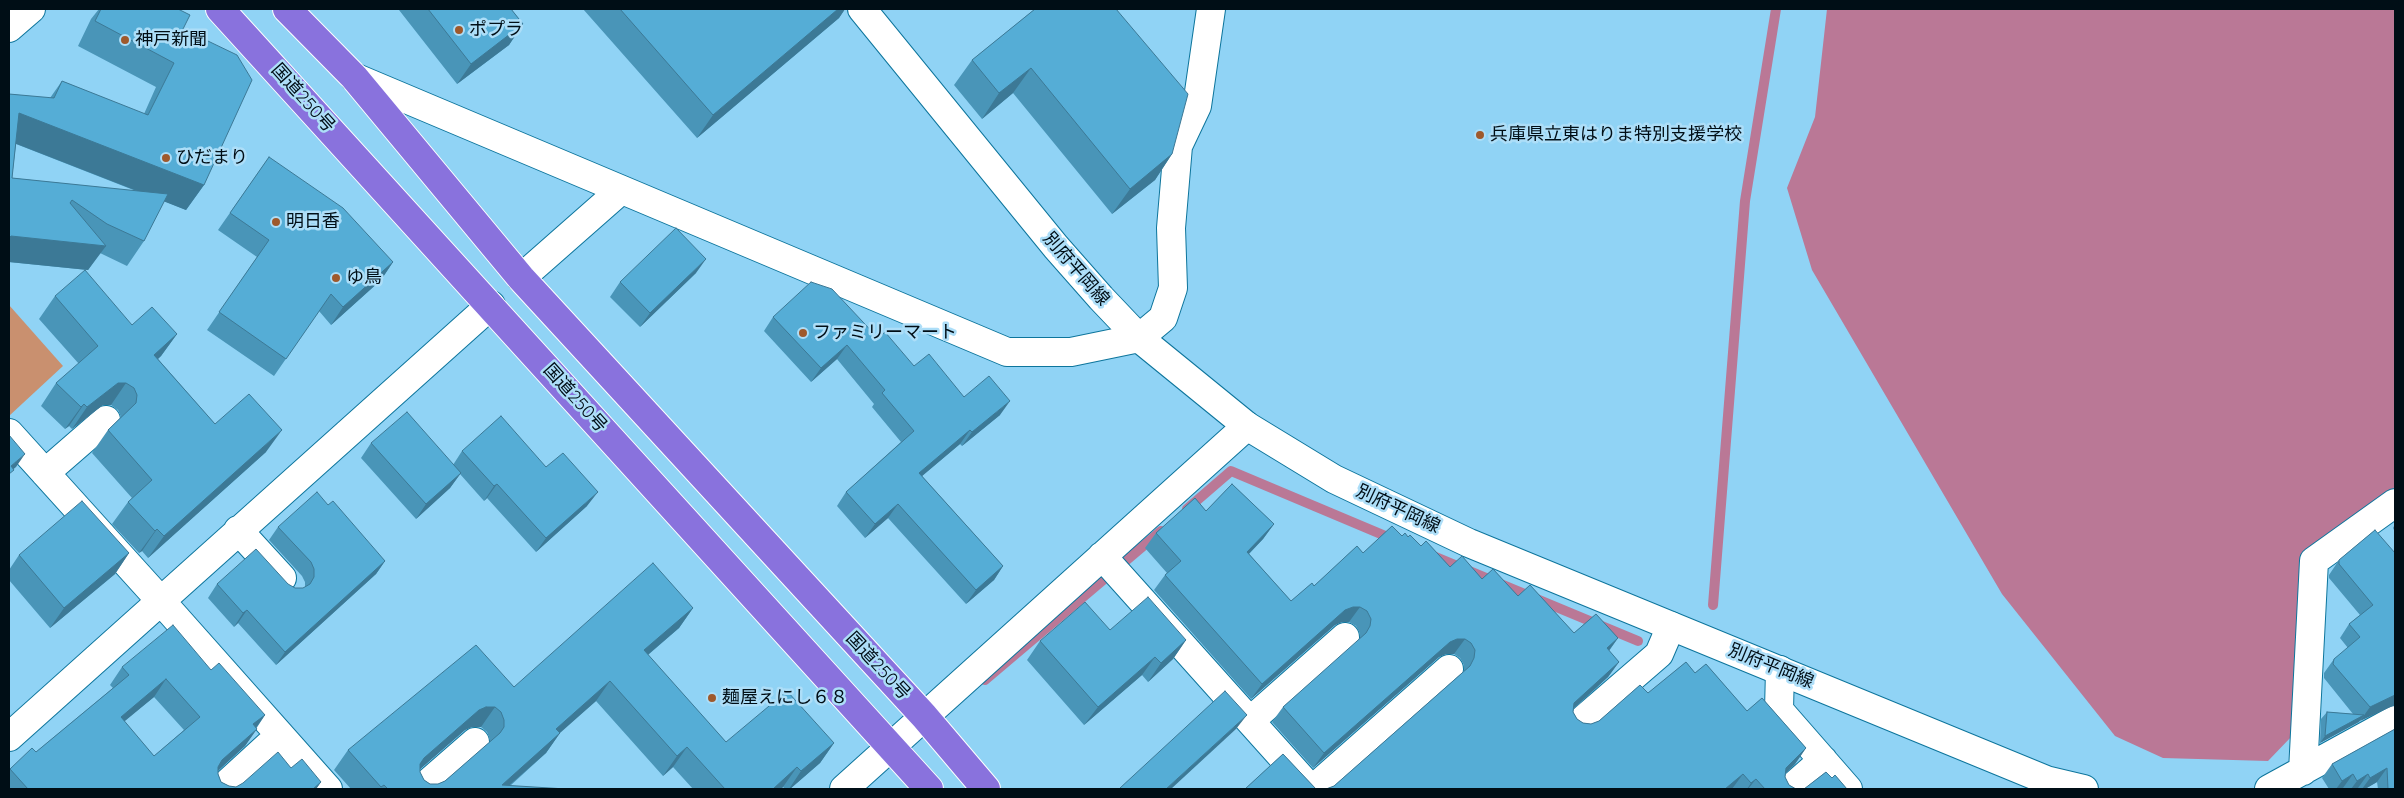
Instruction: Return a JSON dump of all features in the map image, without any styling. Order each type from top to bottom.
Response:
[{"type":"highway","name":"国道250号","points":[[220,9],[491,305],[928,789]]},
{"type":"highway","name":"国道250号","points":[[287,9],[354,77],[521,278],[924,716],[986,789]]},
{"type":"street","points":[[9,28],[31,9]]},
{"type":"street","name":"別府平岡線","points":[[862,9],[1056,247],[1139,338],[1247,426],[1334,479],[1469,543],[2046,780],[2084,789]]},
{"type":"street","points":[[354,77],[1007,352],[1072,352],[1139,338],[1163,318],[1173,288],[1171,228],[1178,146],[1197,106],[1211,9]]},
{"type":"street","points":[[521,278],[621,190]]},
{"type":"street","points":[[9,737],[491,305]]},
{"type":"street","points":[[45,473],[106,420]]},
{"type":"street","points":[[844,789],[1247,426]]},
{"type":"street","points":[[9,433],[328,789]]},
{"type":"street","points":[[2303,771],[2314,561],[2377,533],[2395,503]]},
{"type":"street","points":[[238,530],[290,586]]},
{"type":"street","points":[[1102,556],[1312,789],[1449,669]]},
{"type":"street","points":[[1578,724],[1659,654],[1671,626]]},
{"type":"street","points":[[1250,721],[1345,638]]},
{"type":"street","points":[[1780,670],[1780,710],[1848,789]]},
{"type":"street","points":[[2269,789],[2395,720]]},
{"type":"street","points":[[220,789],[280,735]]},
{"type":"street","points":[[421,789],[475,742]]},
{"type":"street","points":[[1790,789],[1823,760]]},
{"type":"shaded area","points":[[1827,9],[2395,9],[2395,487],[2301,555],[2292,736],[2268,761],[2163,758],[2115,736],[2002,594],[1812,270],[1787,188],[1815,117]]},
{"type":"shaded area","points":[[9,305],[63,366],[9,416]]},
{"type":"building","points":[[101,9],[178,9],[190,15],[183,29],[237,55],[252,80],[204,185],[19,113],[12,178],[168,194],[144,241],[107,224],[72,200],[70,203],[106,246],[11,236],[9,238],[9,94],[54,98],[62,81],[148,115],[174,63],[95,21]]},
{"type":"building","points":[[428,9],[511,9],[523,24],[471,64]]},
{"type":"building","points":[[620,9],[838,9],[713,115]]},
{"type":"building","points":[[1035,9],[1116,9],[1188,94],[1172,154],[1130,189],[1031,68],[999,93],[972,60]]},
{"type":"building","points":[[269,157],[343,208],[393,262],[343,307],[331,294],[286,359],[219,312],[269,240],[230,213]]},
{"type":"building","points":[[676,228],[706,259],[650,313],[620,282]]},
{"type":"building","points":[[85,270],[132,325],[152,307],[177,334],[154,355],[215,424],[249,394],[282,430],[164,536],[157,529],[155,531],[128,502],[152,480],[108,430],[136,403],[137,395],[134,388],[126,383],[118,383],[87,407],[84,404],[81,407],[56,383],[98,346],[55,296]]},
{"type":"building","points":[[811,282],[832,289],[878,338],[885,332],[914,366],[929,354],[964,397],[989,376],[1010,401],[972,432],[970,430],[919,473],[1003,566],[976,590],[898,504],[875,524],[846,492],[914,431],[882,393],[885,390],[847,345],[821,368],[773,317]]},
{"type":"building","points":[[407,412],[461,473],[426,504],[371,443]]},
{"type":"building","points":[[501,416],[546,467],[563,453],[598,492],[546,538],[497,484],[494,486],[462,451]]},
{"type":"building","points":[[9,435],[25,454],[11,466],[14,470],[9,474]]},
{"type":"building","points":[[1232,484],[1274,524],[1247,552],[1291,601],[1312,583],[1314,586],[1357,546],[1363,553],[1392,526],[1402,536],[1405,533],[1408,537],[1410,535],[1421,546],[1426,541],[1450,567],[1462,556],[1482,579],[1493,569],[1518,596],[1530,585],[1574,633],[1596,614],[1618,638],[1607,648],[1619,662],[1574,703],[1573,712],[1577,719],[1583,723],[1591,724],[1599,721],[1640,685],[1648,693],[1686,662],[1695,673],[1706,664],[1747,711],[1762,698],[1806,748],[1786,768],[1785,777],[1789,785],[1796,789],[1765,789],[1756,779],[1751,783],[1743,774],[1725,789],[1326,789],[1334,786],[1470,666],[1475,650],[1471,643],[1465,639],[1457,639],[1450,642],[1324,753],[1283,707],[1366,633],[1371,619],[1367,611],[1360,607],[1345,610],[1262,684],[1165,575],[1181,561],[1156,533],[1195,498],[1206,511]]},
{"type":"building","points":[[317,492],[328,505],[333,501],[385,561],[285,652],[247,610],[243,613],[217,584],[256,549],[288,584],[295,588],[303,588],[310,584],[314,577],[314,569],[311,562],[278,527]]},
{"type":"building","points":[[82,501],[129,553],[64,608],[19,555]]},
{"type":"building","points":[[2375,530],[2395,553],[2395,695],[2370,707],[2333,664],[2334,659],[2360,637],[2349,624],[2373,605],[2339,564],[2339,560]]},
{"type":"building","points":[[653,563],[693,608],[644,650],[726,742],[787,691],[834,743],[801,771],[797,767],[773,789],[725,789],[687,747],[677,756],[610,681],[556,729],[560,733],[502,785],[566,789],[388,789],[384,785],[381,787],[348,750],[476,645],[514,687]],"holes":[[[486,707],[495,707],[501,712],[504,720],[504,727],[500,733],[445,781],[438,784],[430,784],[424,780],[420,772],[420,764],[424,758],[479,710]]]},
{"type":"building","points":[[1148,597],[1186,640],[1161,663],[1155,657],[1098,707],[1040,641],[1085,602],[1110,630]]},
{"type":"building","points":[[173,625],[211,670],[219,663],[265,715],[253,724],[257,729],[222,760],[218,767],[221,782],[236,787],[278,752],[291,768],[302,759],[321,782],[313,789],[28,789],[10,769],[32,748],[36,752],[129,675],[122,667]],"holes":[[[166,679],[200,717],[154,756],[121,717]]]},
{"type":"building","points":[[1225,691],[1247,715],[1166,789],[1120,788]]},
{"type":"building","points":[[2327,712],[2364,715],[2325,736]]},
{"type":"building","points":[[2395,729],[2395,789],[2388,789],[2387,768],[2370,778],[2368,774],[2357,781],[2353,774],[2342,781],[2332,764]]},
{"type":"building","points":[[1283,754],[1316,789],[1245,789]]},
{"type":"building","points":[[1826,772],[1832,778],[1835,775],[1847,789],[1804,789]]},
{"type":"waterway","points":[[1713,605],[1745,201],[1776,9]]},
{"type":"waterway","points":[[1187,509],[1231,471],[1395,540]]},
{"type":"waterway","points":[[985,680],[1161,531]]},
{"type":"waterway","points":[[1431,555],[1638,641]]},
{"type":"place","name":"ポプラ","points":[[459,30]]},
{"type":"place","name":"神戸新聞","points":[[125,40]]},
{"type":"place","name":"兵庫県立東はりま特別支援学校","points":[[1480,135]]},
{"type":"place","name":"ひだまり","points":[[166,158]]},
{"type":"place","name":"明日香","points":[[276,222]]},
{"type":"place","name":"ゆ鳥","points":[[336,278]]},
{"type":"place","name":"ファミリーマート","points":[[803,333]]},
{"type":"place","name":"麺屋えにし６８","points":[[712,698]]}]
